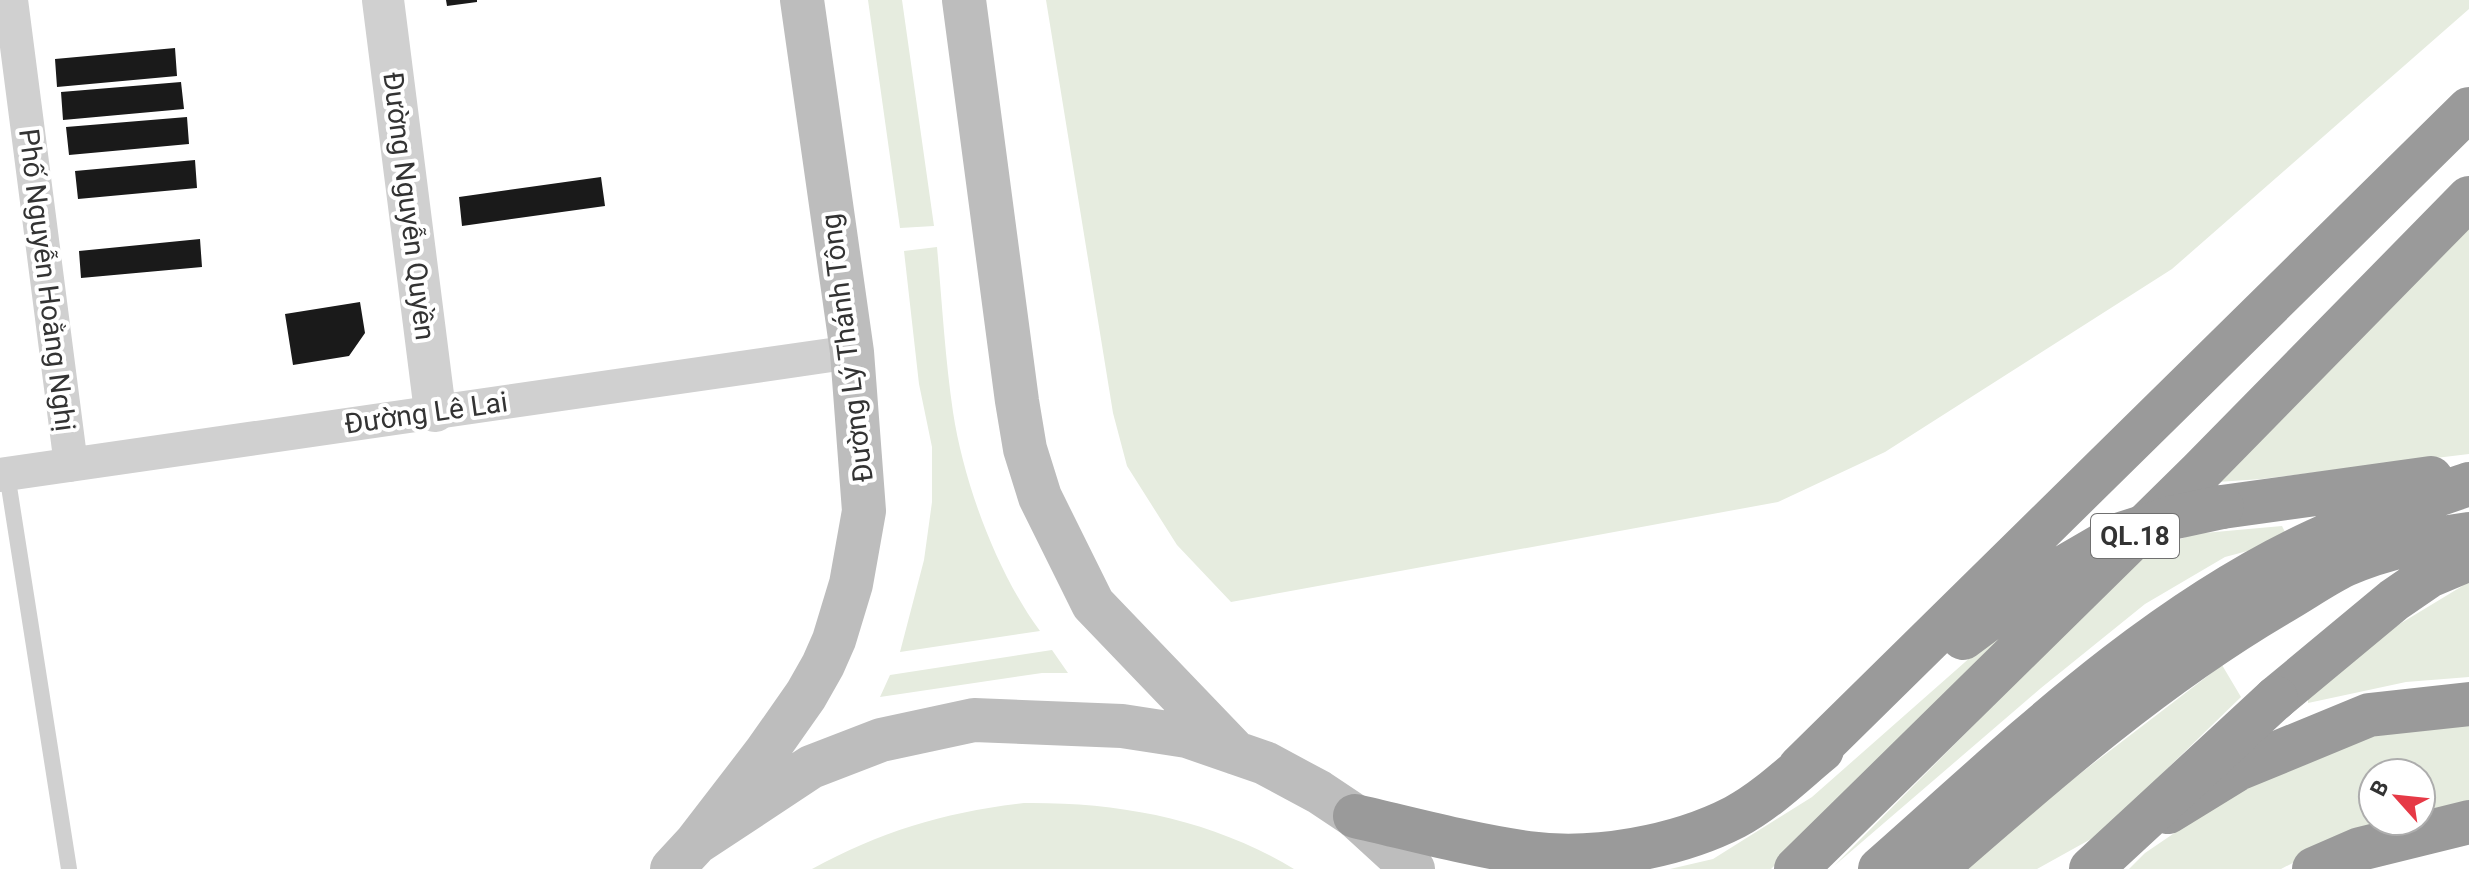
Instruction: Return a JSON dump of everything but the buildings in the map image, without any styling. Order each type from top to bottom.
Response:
[{"type":"highway","points":[[1800,767],[2469,109]]},
{"type":"highway","name":"QL.18","points":[[1796,869],[2200,472],[2469,198]]},
{"type":"highway","points":[[1355,816],[1530,854],[1579,856],[1648,847],[1698,834],[1737,816],[1763,799],[1955,643],[2040,581],[2118,535],[2171,518],[2222,507],[2469,473]]},
{"type":"highway","points":[[1880,869],[2061,710],[2162,631],[2243,580],[2314,541],[2469,484]]},
{"type":"highway","points":[[1935,869],[2083,743],[2182,665],[2249,621],[2346,565],[2415,541],[2469,534]]},
{"type":"highway","points":[[2091,869],[2276,698],[2394,600],[2429,576],[2469,559]]},
{"type":"highway","points":[[2074,869],[2238,769],[2369,715],[2469,704]]},
{"type":"highway","points":[[2314,869],[2360,849],[2469,822]]},
{"type":"main road","name":"Đường Lý Thánh Tông","points":[[684,856],[766,752],[806,695],[834,640],[851,584],[864,511],[852,352],[802,0]]},
{"type":"main road","points":[[964,0],[1017,401],[1025,449],[1040,497],[1093,604],[1236,753]]},
{"type":"main road","points":[[684,856],[811,767],[881,740],[974,720],[1154,729],[1187,736],[1265,763],[1319,792],[1355,816],[1413,869]]},
{"type":"street","name":"Phố Nguyễn Hoằng Nghị","points":[[11,0],[16,163],[71,465]]},
{"type":"street","name":"Đường Nguyễn Quyền","points":[[383,0],[435,411]]},
{"type":"street","name":"Đường Lê Lai","points":[[4,474],[852,352]]},
{"type":"lane","points":[[4,474],[69,869]]},
{"type":"shaded area","points":[[868,0],[902,0],[934,226],[900,228]]},
{"type":"shaded area","points":[[1046,0],[2469,0],[2469,9],[2172,269],[1885,452],[1778,502],[1231,602],[1177,545],[1127,466],[1113,413]]},
{"type":"shaded area","points":[[2469,220],[2469,454],[2262,479],[2202,483]]},
{"type":"shaded area","points":[[937,247],[950,391],[965,468],[996,555],[1040,631],[900,652],[924,560],[932,502],[932,447],[919,384],[904,251]]},
{"type":"shaded area","points":[[2282,526],[2287,536],[2270,545],[2225,557],[2145,604],[2041,688],[1834,866],[2142,555],[2193,534]]},
{"type":"shaded area","points":[[2469,582],[2469,677],[2406,682],[2308,703],[2308,699],[2393,628]]},
{"type":"shaded area","points":[[1998,633],[2004,635],[1771,869],[1670,869],[1713,859],[1812,797]]},
{"type":"shaded area","points":[[1052,650],[1068,673],[1042,673],[880,697],[890,675]]},
{"type":"shaded area","points":[[2222,665],[2241,697],[2100,834],[2037,869],[1964,869],[2060,789]]},
{"type":"shaded area","points":[[2469,723],[2469,806],[2437,814],[2437,757],[2357,757],[2357,835],[2335,841],[2281,869],[2129,869],[2145,853],[2245,785],[2365,735]]},
{"type":"shaded area","points":[[1024,803],[1095,806],[1164,817],[1230,837],[1294,869],[812,869],[864,844],[915,825],[967,812]]}]
